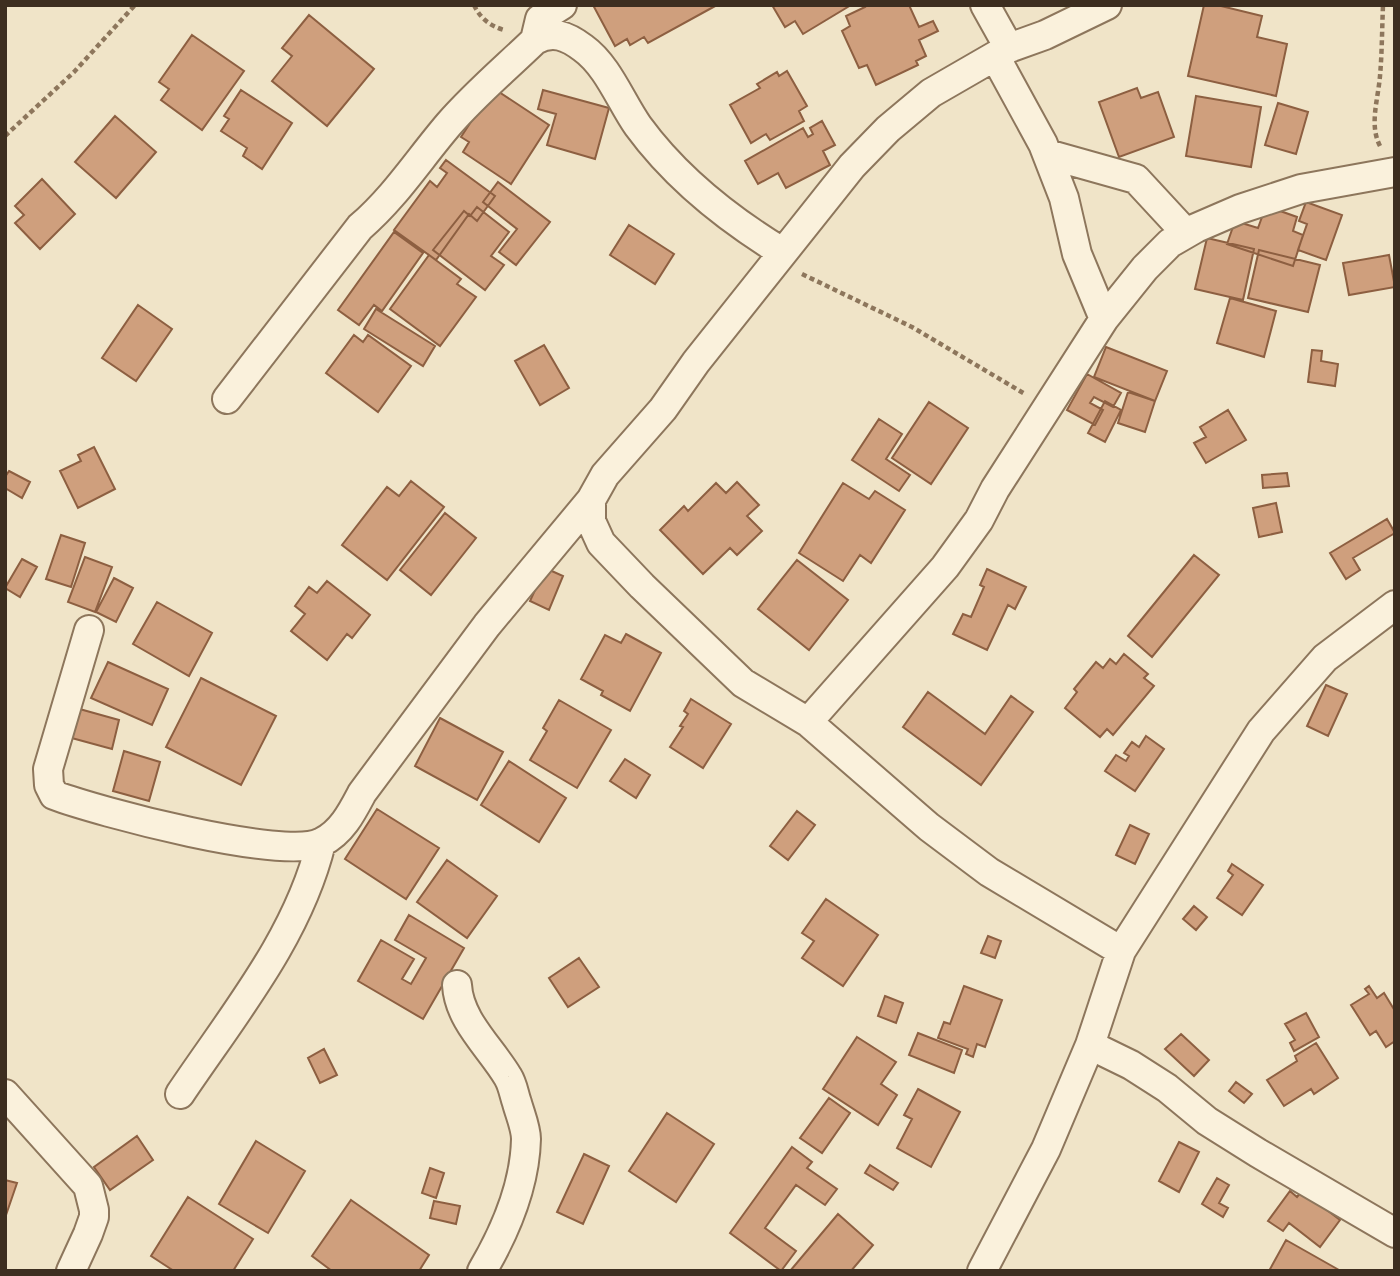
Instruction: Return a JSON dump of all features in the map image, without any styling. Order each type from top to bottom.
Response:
[{"type":"street","points":[[535,40],[540,19],[562,5]]},
{"type":"street","points":[[985,5],[1002,53],[1064,198],[1077,254],[1104,319]]},
{"type":"street","points":[[89,630],[48,769],[49,785],[54,795],[84,807],[195,833],[285,847],[321,843],[346,822],[362,793],[487,625],[591,500],[605,475],[663,409],[696,362],[852,166],[888,129],[931,93],[1002,53],[1107,5]]},
{"type":"street","points":[[227,398],[360,227],[375,215],[449,124],[535,40],[545,35],[562,35],[586,50],[615,86],[638,126],[679,173],[779,256]]},
{"type":"street","points":[[1047,154],[1136,179],[1186,233]]},
{"type":"street","points":[[808,722],[945,567],[979,520],[995,489],[1104,319],[1145,268],[1170,243],[1240,209],[1301,189],[1394,172]]},
{"type":"street","points":[[591,500],[591,521],[601,543],[743,682],[808,722],[920,820],[989,872],[1121,951]]},
{"type":"street","points":[[982,1271],[1046,1149],[1090,1045],[1121,951],[1261,731],[1325,658],[1395,605]]},
{"type":"street","points":[[180,1094],[272,958],[314,871],[321,843]]},
{"type":"street","points":[[457,985],[458,1000],[486,1048],[510,1079],[526,1137],[522,1173],[511,1211],[496,1248],[482,1271]]},
{"type":"street","points":[[1090,1045],[1131,1065],[1167,1088],[1207,1121],[1395,1233]]},
{"type":"street","points":[[5,1094],[88,1186],[94,1217],[71,1271]]},
{"type":"path","points":[[5,136],[74,72],[135,5]]},
{"type":"path","points":[[474,5],[493,27],[535,40]]},
{"type":"path","points":[[1383,5],[1380,77],[1374,119],[1377,139],[1394,172]]},
{"type":"path","points":[[779,256],[815,281],[912,327],[1047,407]]},
{"type":"building","points":[[593,5],[717,5],[648,43],[644,37],[630,45],[627,39],[615,46]]},
{"type":"building","points":[[772,5],[851,5],[803,34],[795,21],[785,27]]},
{"type":"building","points":[[864,5],[909,5],[919,27],[933,21],[938,31],[919,40],[926,56],[916,61],[918,65],[876,85],[867,65],[859,68],[842,31],[850,26],[846,16],[865,7]]},
{"type":"building","points":[[1204,5],[1217,5],[1262,16],[1257,37],[1287,44],[1276,96],[1188,76]]},
{"type":"building","points":[[309,15],[374,69],[327,126],[272,81],[292,56],[282,48]]},
{"type":"building","points":[[192,35],[244,71],[202,130],[161,100],[169,89],[159,82]]},
{"type":"building","points":[[787,71],[807,106],[799,111],[804,121],[770,140],[766,134],[751,143],[730,105],[760,88],[757,84],[777,72],[779,76]]},
{"type":"building","points":[[493,88],[549,125],[511,184],[463,152],[469,142],[461,137]]},
{"type":"building","points":[[1137,88],[1141,98],[1158,92],[1174,137],[1119,157],[1099,102]]},
{"type":"building","points":[[241,90],[292,123],[262,169],[243,156],[247,148],[221,131],[229,119],[224,116]]},
{"type":"building","points":[[543,90],[609,108],[595,159],[547,145],[556,114],[538,109]]},
{"type":"building","points":[[1196,96],[1261,107],[1251,167],[1186,156]]},
{"type":"building","points":[[1278,103],[1308,112],[1296,154],[1265,145]]},
{"type":"building","points":[[115,116],[156,152],[116,198],[75,162]]},
{"type":"building","points":[[822,121],[835,145],[823,151],[830,165],[786,188],[778,173],[758,184],[745,161],[803,128],[808,137],[813,134],[810,128]]},
{"type":"building","points":[[446,160],[495,196],[477,221],[469,214],[436,260],[394,230],[430,181],[437,187],[447,173],[440,168]]},
{"type":"building","points":[[42,179],[75,214],[40,249],[15,223],[24,215],[15,206]]},
{"type":"building","points":[[498,182],[550,222],[516,265],[499,252],[517,229],[483,202]]},
{"type":"building","points":[[1306,202],[1342,215],[1326,260],[1298,250],[1307,224],[1299,221]]},
{"type":"building","points":[[1266,206],[1297,217],[1293,231],[1303,235],[1293,266],[1227,244],[1235,221],[1258,228]]},
{"type":"building","points":[[477,207],[509,232],[491,256],[504,265],[485,290],[433,250],[464,211],[470,216]]},
{"type":"building","points":[[629,225],[674,254],[655,284],[610,255]]},
{"type":"building","points":[[394,232],[423,253],[382,311],[374,305],[359,325],[338,310]]},
{"type":"building","points":[[1207,238],[1254,249],[1243,300],[1195,289]]},
{"type":"building","points":[[1259,250],[1320,265],[1308,312],[1248,298]]},
{"type":"building","points":[[429,255],[461,279],[457,284],[476,297],[440,346],[390,309]]},
{"type":"building","points":[[1389,255],[1395,287],[1349,295],[1343,263]]},
{"type":"building","points":[[1230,298],[1276,311],[1264,357],[1217,343]]},
{"type":"building","points":[[138,305],[172,329],[136,381],[102,358]]},
{"type":"building","points":[[376,309],[435,346],[423,366],[364,329]]},
{"type":"building","points":[[354,335],[363,342],[368,335],[411,366],[378,412],[326,373]]},
{"type":"building","points":[[544,345],[569,388],[540,405],[515,361]]},
{"type":"building","points":[[1106,347],[1167,371],[1155,401],[1094,377]]},
{"type":"building","points":[[1312,350],[1322,351],[1321,361],[1338,364],[1335,386],[1308,382]]},
{"type":"building","points":[[1087,374],[1121,393],[1113,407],[1094,397],[1090,403],[1103,410],[1095,425],[1067,410]]},
{"type":"building","points":[[1128,392],[1155,401],[1145,432],[1118,423]]},
{"type":"building","points":[[1105,401],[1121,410],[1105,442],[1088,433]]},
{"type":"building","points":[[929,402],[968,428],[931,484],[892,458]]},
{"type":"building","points":[[1228,410],[1246,440],[1206,463],[1194,443],[1206,437],[1200,427]]},
{"type":"building","points":[[879,419],[902,434],[886,459],[910,475],[899,491],[852,460]]},
{"type":"building","points":[[94,447],[115,489],[78,508],[60,471],[81,461],[78,455]]},
{"type":"building","points":[[9,471],[30,482],[22,498],[5,488],[5,477]]},
{"type":"building","points":[[1287,473],[1289,486],[1263,488],[1262,475]]},
{"type":"building","points":[[411,481],[444,507],[387,580],[342,545],[387,487],[399,496]]},
{"type":"building","points":[[737,482],[759,505],[747,516],[762,531],[737,555],[730,548],[703,574],[660,530],[684,506],[688,511],[716,483],[726,493]]},
{"type":"building","points":[[843,483],[869,499],[875,491],[905,510],[871,563],[860,555],[843,581],[799,553]]},
{"type":"building","points":[[1276,503],[1282,532],[1259,537],[1253,508]]},
{"type":"building","points":[[445,513],[476,538],[431,595],[400,570]]},
{"type":"building","points":[[1387,519],[1395,533],[1353,558],[1360,570],[1346,579],[1330,553]]},
{"type":"building","points":[[61,535],[85,543],[71,587],[46,579]]},
{"type":"building","points":[[1194,555],[1219,575],[1152,657],[1128,636]]},
{"type":"building","points":[[85,557],[112,567],[95,612],[68,602]]},
{"type":"building","points":[[22,559],[37,567],[20,597],[5,588]]},
{"type":"building","points":[[797,560],[848,600],[809,650],[758,609]]},
{"type":"building","points":[[545,568],[563,576],[549,610],[530,601]]},
{"type":"building","points":[[987,569],[1026,587],[1015,609],[1008,605],[987,650],[953,634],[963,614],[971,617],[984,587],[980,585]]},
{"type":"building","points":[[114,578],[133,588],[116,622],[96,612]]},
{"type":"building","points":[[327,581],[370,615],[352,638],[347,634],[327,660],[291,631],[305,614],[295,606],[309,587],[317,593]]},
{"type":"building","points":[[157,602],[212,633],[189,676],[133,644]]},
{"type":"building","points":[[626,634],[661,653],[630,711],[601,695],[603,691],[581,679],[605,635],[621,643]]},
{"type":"building","points":[[1124,654],[1148,674],[1144,678],[1154,686],[1113,735],[1107,729],[1100,737],[1065,708],[1077,692],[1074,689],[1096,662],[1103,668],[1110,659],[1116,664]]},
{"type":"building","points":[[108,662],[168,689],[152,725],[91,698]]},
{"type":"building","points":[[201,678],[276,716],[241,785],[166,747]]},
{"type":"building","points":[[1326,685],[1347,694],[1328,736],[1307,726]]},
{"type":"building","points":[[928,692],[985,734],[1011,696],[1033,712],[981,785],[903,727]]},
{"type":"building","points":[[691,699],[731,724],[703,768],[670,747],[683,727],[680,726],[688,714],[684,711]]},
{"type":"building","points":[[559,700],[611,730],[577,788],[530,760],[547,731],[543,728]]},
{"type":"building","points":[[76,708],[119,720],[112,749],[68,737]]},
{"type":"building","points":[[440,718],[503,752],[477,800],[415,766]]},
{"type":"building","points":[[1146,736],[1164,749],[1135,791],[1105,771],[1116,755],[1126,761],[1129,756],[1124,753],[1132,742],[1139,747]]},
{"type":"building","points":[[124,751],[160,762],[149,801],[113,791]]},
{"type":"building","points":[[625,759],[650,775],[636,798],[610,781]]},
{"type":"building","points":[[509,761],[566,798],[539,842],[481,805]]},
{"type":"building","points":[[377,809],[439,848],[406,899],[345,859]]},
{"type":"building","points":[[797,811],[815,825],[788,860],[770,846]]},
{"type":"building","points":[[1130,825],[1149,834],[1135,864],[1116,855]]},
{"type":"building","points":[[447,860],[497,896],[467,938],[417,902]]},
{"type":"building","points":[[1232,864],[1263,885],[1242,915],[1217,898],[1233,875],[1228,871]]},
{"type":"building","points":[[826,899],[878,935],[843,986],[802,958],[814,941],[802,933]]},
{"type":"building","points":[[1194,906],[1207,917],[1196,930],[1183,919]]},
{"type":"building","points":[[409,915],[464,948],[423,1019],[358,981],[381,940],[414,959],[402,979],[411,984],[426,958],[395,940]]},
{"type":"building","points":[[988,936],[1001,941],[995,958],[981,953]]},
{"type":"building","points":[[579,958],[599,987],[568,1007],[549,978]]},
{"type":"building","points":[[964,986],[1002,1000],[985,1047],[977,1044],[973,1057],[966,1054],[968,1049],[938,1038],[944,1022],[950,1024]]},
{"type":"building","points":[[1369,986],[1377,998],[1384,993],[1395,1011],[1395,1041],[1386,1047],[1376,1031],[1370,1035],[1351,1005],[1369,994],[1365,989]]},
{"type":"building","points":[[885,996],[903,1003],[896,1023],[878,1016]]},
{"type":"building","points":[[1306,1013],[1319,1037],[1294,1051],[1290,1043],[1295,1040],[1285,1024]]},
{"type":"building","points":[[918,1033],[962,1050],[954,1073],[909,1055]]},
{"type":"building","points":[[1181,1034],[1209,1060],[1194,1076],[1165,1049]]},
{"type":"building","points":[[857,1037],[896,1062],[881,1084],[897,1095],[878,1125],[823,1089]]},
{"type":"building","points":[[1316,1043],[1338,1078],[1314,1094],[1311,1089],[1284,1106],[1267,1080],[1297,1061],[1295,1056]]},
{"type":"building","points":[[324,1049],[337,1075],[320,1083],[308,1058]]},
{"type":"building","points":[[1236,1082],[1252,1094],[1244,1103],[1229,1091]]},
{"type":"building","points":[[918,1089],[960,1112],[931,1167],[897,1148],[912,1119],[904,1115]]},
{"type":"building","points":[[829,1098],[850,1113],[822,1153],[800,1138]]},
{"type":"building","points":[[667,1113],[714,1144],[676,1202],[629,1171]]},
{"type":"building","points":[[137,1136],[153,1160],[110,1190],[94,1167]]},
{"type":"building","points":[[256,1141],[305,1171],[268,1233],[219,1204]]},
{"type":"building","points":[[1179,1142],[1199,1152],[1179,1192],[1159,1181]]},
{"type":"building","points":[[792,1147],[812,1162],[807,1168],[837,1189],[825,1205],[796,1185],[765,1228],[796,1251],[781,1271],[730,1233]]},
{"type":"building","points":[[584,1154],[609,1166],[583,1224],[557,1212]]},
{"type":"building","points":[[870,1165],[898,1183],[893,1190],[865,1173]]},
{"type":"building","points":[[430,1168],[444,1173],[436,1198],[422,1193]]},
{"type":"building","points":[[1217,1178],[1229,1185],[1219,1203],[1228,1208],[1223,1217],[1202,1204]]},
{"type":"building","points":[[5,1180],[17,1183],[5,1218]]},
{"type":"building","points":[[1290,1191],[1297,1197],[1302,1191],[1340,1220],[1320,1247],[1289,1223],[1283,1231],[1268,1221]]},
{"type":"building","points":[[188,1197],[253,1239],[233,1271],[174,1271],[151,1256]]},
{"type":"building","points":[[351,1200],[429,1255],[419,1271],[332,1271],[312,1256]]},
{"type":"building","points":[[434,1201],[460,1206],[456,1224],[430,1218]]},
{"type":"building","points":[[838,1214],[873,1245],[851,1271],[790,1271]]},
{"type":"building","points":[[1286,1240],[1339,1270],[1339,1271],[1269,1271]]}]
